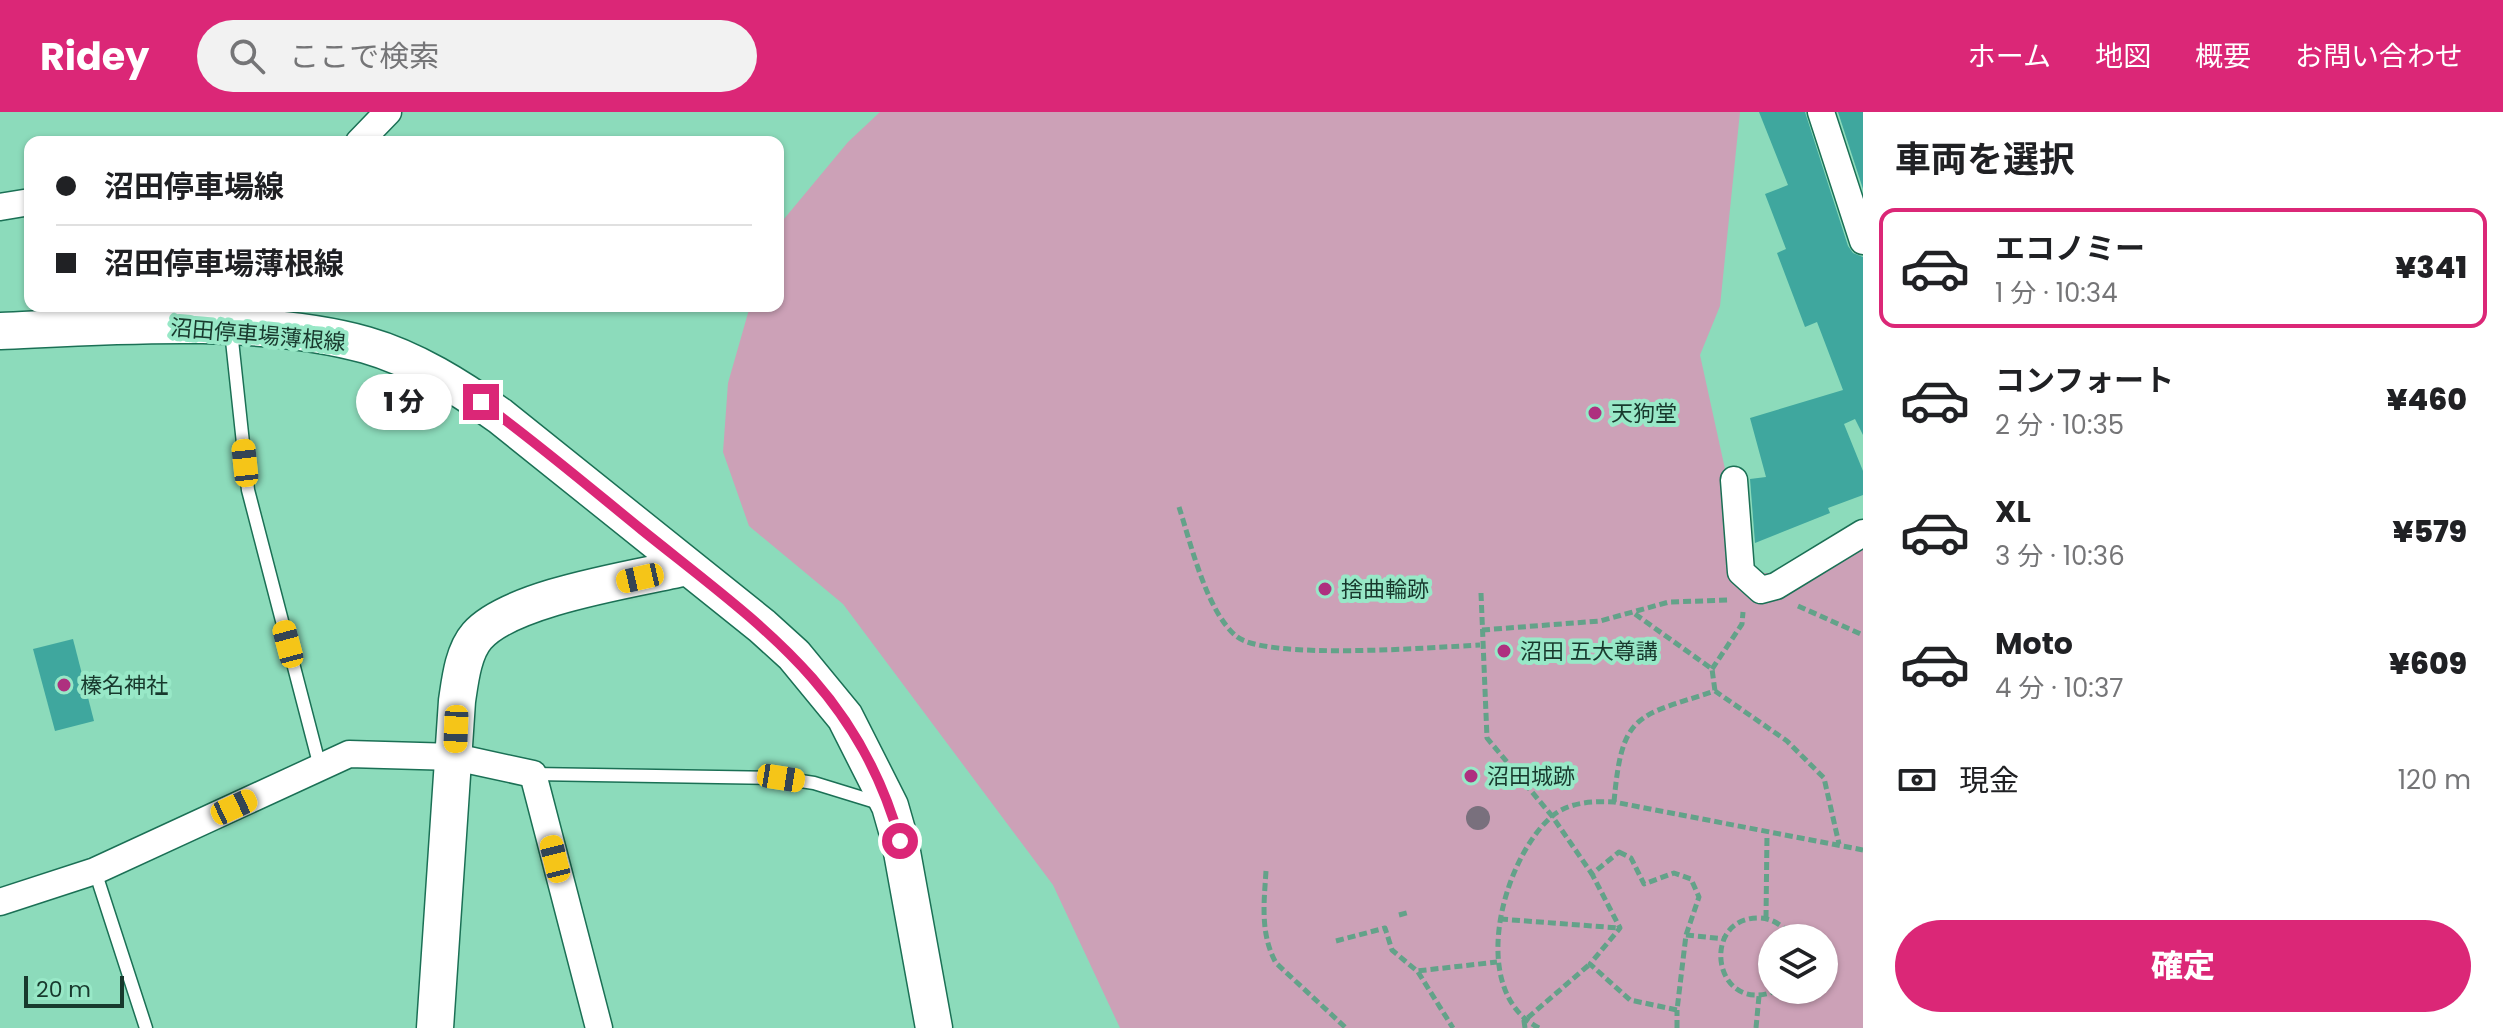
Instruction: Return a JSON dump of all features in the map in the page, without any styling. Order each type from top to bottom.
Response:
[{"type":"main road","name":"沼田停車場薄根線","points":[[0,331],[231,328],[316,335],[366,345],[434,373],[500,416],[794,655],[845,717],[890,806],[900,841],[934,1028]]},
{"type":"main road","points":[[435,1028],[457,701],[463,667],[475,637],[519,609],[687,567]]},
{"type":"street","points":[[365,136],[388,112]]},
{"type":"street","points":[[1821,112],[1863,241]]},
{"type":"street","points":[[0,207],[24,203]]},
{"type":"street","points":[[1734,480],[1741,572],[1761,590],[1776,586],[1863,533]]},
{"type":"street","points":[[0,902],[95,871],[349,754],[455,757],[533,774],[599,1028]]},
{"type":"lane","points":[[231,328],[248,490],[320,767]]},
{"type":"lane","points":[[533,774],[781,778],[814,783],[890,806]]},
{"type":"lane","points":[[95,871],[146,1028]]},
{"type":"path","points":[[1179,507],[1199,572],[1224,621],[1237,638],[1281,648],[1372,650],[1480,645]]},
{"type":"path","points":[[1761,590],[1863,635]]},
{"type":"path","points":[[1481,593],[1480,645],[1487,738],[1552,816],[1592,874],[1620,928]]},
{"type":"path","points":[[1482,630],[1600,621],[1635,614],[1669,602],[1744,599],[1742,624],[1712,669],[1715,691],[1787,741],[1824,778],[1839,844]]},
{"type":"path","points":[[1635,614],[1712,669]]},
{"type":"path","points":[[1614,802],[1618,756],[1631,727],[1644,715],[1715,691]]},
{"type":"path","points":[[1539,1028],[1524,1024],[1505,994],[1497,962],[1500,919],[1524,850],[1552,816],[1585,801],[1614,802],[1767,834],[1863,850]]},
{"type":"path","points":[[1766,918],[1767,834]]},
{"type":"path","points":[[1592,874],[1619,852],[1631,858],[1638,880],[1644,884],[1674,873],[1691,879],[1699,897],[1686,935],[1677,1028]]},
{"type":"path","points":[[1266,871],[1263,914],[1268,949],[1276,963],[1346,1028]]},
{"type":"path","points":[[1399,915],[1410,912]]},
{"type":"path","points":[[1758,996],[1736,989],[1725,977],[1720,962],[1724,939],[1743,922],[1766,918],[1776,924]]},
{"type":"path","points":[[1500,919],[1620,928]]},
{"type":"path","points":[[1336,941],[1385,928],[1392,950],[1417,971],[1453,1028]]},
{"type":"path","points":[[1524,1024],[1590,964],[1620,928]]},
{"type":"path","points":[[1686,935],[1724,939]]},
{"type":"path","points":[[1417,971],[1497,962]]},
{"type":"path","points":[[1590,964],[1630,1000],[1677,1010]]},
{"type":"path","points":[[1756,1028],[1758,1004]]},
{"type":"shaded area","points":[[880,112],[1740,112],[1720,306],[1700,355],[1725,469],[1735,573],[1791,573],[1863,535],[1863,1028],[1120,1028],[1053,885],[843,604],[749,526],[723,452],[728,383],[748,312],[784,312],[784,219],[848,142]]},
{"type":"building","points":[[1759,112],[1805,112],[1848,246],[1853,253],[1863,257],[1863,435],[1855,419],[1844,424],[1863,471],[1863,495],[1828,508],[1830,513],[1755,543],[1750,479],[1766,477],[1750,418],[1843,390],[1817,322],[1805,327],[1777,253],[1786,249],[1765,194],[1788,185]]},
{"type":"building","points":[[1838,112],[1863,112],[1863,189]]},
{"type":"building","name":"榛名神社","points":[[73,639],[94,721],[55,731],[33,649]]},
{"type":"place","name":"天狗堂","points":[[1595,413]]},
{"type":"place","name":"捨曲輪跡","points":[[1325,589]]},
{"type":"place","name":"沼田 五大尊講","points":[[1504,651]]},
{"type":"place","name":"榛名神社","points":[[64,685]]},
{"type":"place","name":"沼田城跡","points":[[1471,776]]},
{"type":"route","points":[[481,402],[762,626],[794,655],[845,717],[890,806],[900,841]]}]
